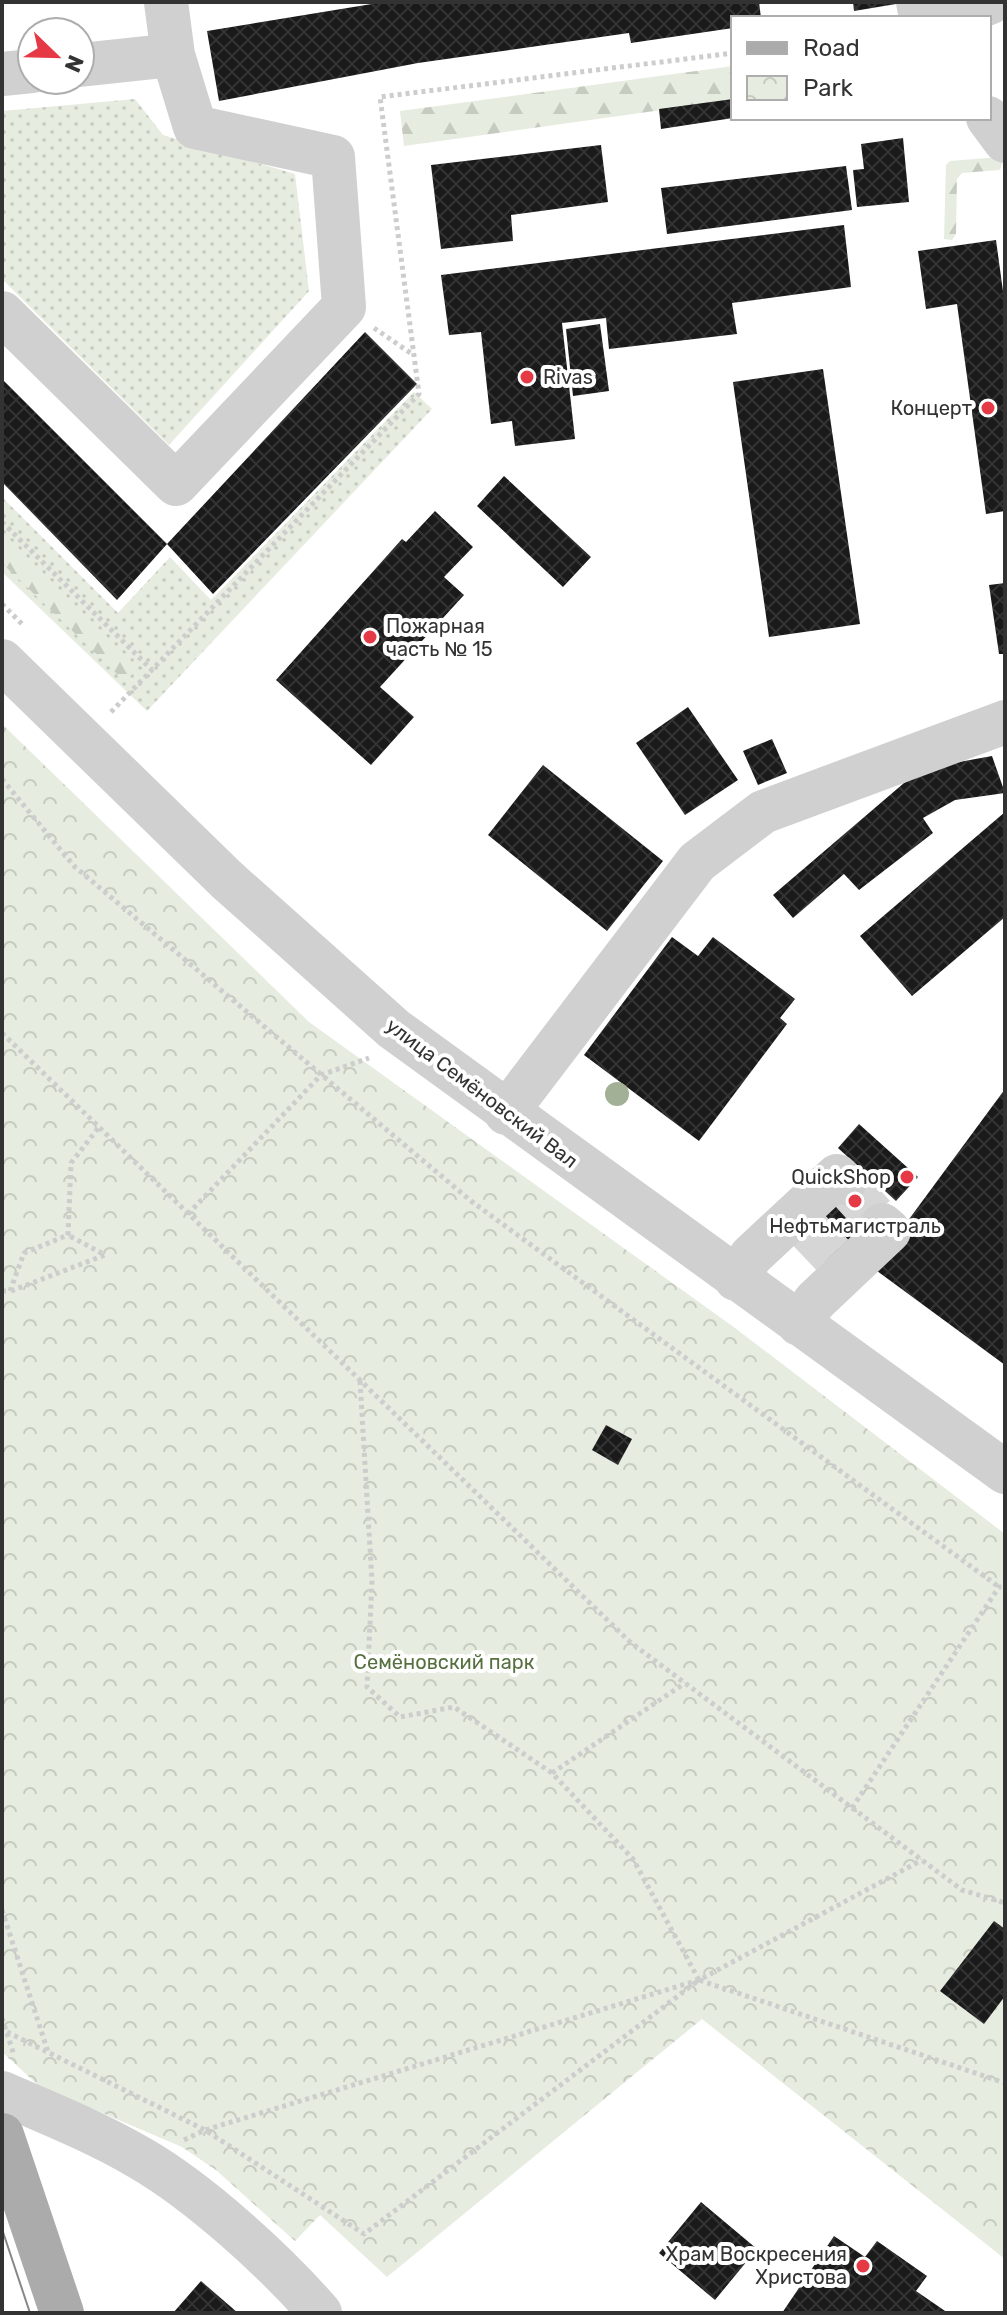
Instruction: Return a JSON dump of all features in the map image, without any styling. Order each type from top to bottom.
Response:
[{"type":"main road","points":[[2,2135],[62,2313]]},
{"type":"street","points":[[2,313],[176,484],[344,307],[333,157],[195,127],[173,55],[166,2]]},
{"type":"street","points":[[956,16],[991,2]]},
{"type":"street","points":[[96,63],[173,55]]},
{"type":"street","points":[[989,120],[1005,141]]},
{"type":"street","name":"улица Семёновский Вал","points":[[2,661],[327,972],[394,1029],[1005,1472]]},
{"type":"street","points":[[506,1113],[697,862],[763,812],[1005,722]]},
{"type":"street","points":[[736,1279],[751,1256],[815,1204]]},
{"type":"street","points":[[799,1324],[815,1301],[859,1252]]},
{"type":"street","points":[[2,2093],[105,2139],[175,2181],[255,2249],[320,2313]]},
{"type":"path","points":[[2,522],[152,670]]},
{"type":"path","points":[[2,779],[74,866],[471,1201],[1002,1587],[852,1808]]},
{"type":"path","points":[[2,1033],[630,1642],[962,1890],[1005,1903],[1005,1897]]},
{"type":"path","points":[[188,1214],[321,1075],[375,1055]]},
{"type":"path","points":[[68,1235],[71,1163],[99,1127]]},
{"type":"path","points":[[10,1291],[24,1253],[68,1235]]},
{"type":"path","points":[[2,1291],[10,1291],[105,1255],[68,1235]]},
{"type":"path","points":[[359,1380],[372,1581],[367,1687],[400,1717],[454,1707],[552,1773],[633,1859],[699,1980]]},
{"type":"path","points":[[552,1773],[685,1683]]},
{"type":"path","points":[[2,2018],[7,2032],[205,2130],[364,2234],[699,1980],[922,1860]]},
{"type":"path","points":[[2,1910],[48,2052]]},
{"type":"path","points":[[205,2130],[699,1980],[1005,2083]]},
{"type":"green space","points":[[731,66],[731,100],[404,146],[400,111]]},
{"type":"green space","points":[[135,99],[163,135],[295,174],[309,291],[169,445],[2,279],[2,111]]},
{"type":"green space","points":[[1000,157],[1003,160],[1000,170],[962,173],[957,179],[956,234],[952,240],[944,239],[946,165],[950,161]]},
{"type":"green space","points":[[414,392],[432,409],[147,711],[2,572],[2,497],[118,613],[170,557],[211,600]]},
{"type":"green space","points":[[2,532],[135,665],[131,676],[117,674],[2,563]]},
{"type":"green space","name":"Семёновский парк","points":[[2,724],[309,1022],[735,1328],[1005,1534],[1005,2259],[702,2019],[387,2277],[320,2215],[295,2241],[216,2170],[182,2147],[39,2086],[2,2052]]},
{"type":"building","points":[[384,2],[759,2],[761,16],[731,16],[731,28],[631,43],[629,33],[418,63],[219,101],[207,31]]},
{"type":"building","points":[[853,2],[896,2],[896,4],[854,11]]},
{"type":"building","points":[[731,99],[731,118],[661,129],[659,109]]},
{"type":"building","points":[[903,138],[909,202],[857,207],[853,170],[864,169],[861,144]]},
{"type":"building","points":[[601,145],[608,202],[511,215],[513,241],[441,249],[431,165]]},
{"type":"building","points":[[846,166],[852,210],[667,234],[661,188]]},
{"type":"building","points":[[844,225],[851,287],[732,303],[737,334],[609,349],[606,318],[562,323],[575,439],[515,446],[512,421],[491,424],[481,332],[449,335],[441,275]]},
{"type":"building","name":"Концерт","points":[[996,240],[1005,306],[1005,511],[986,514],[957,304],[926,309],[918,251]]},
{"type":"building","points":[[600,324],[609,391],[573,396],[566,329]]},
{"type":"building","points":[[365,332],[417,384],[213,594],[167,544]]},
{"type":"building","points":[[823,369],[860,624],[769,637],[733,382]]},
{"type":"building","points":[[2,379],[167,544],[117,600],[2,482]]},
{"type":"building","points":[[504,476],[591,557],[563,587],[477,506]]},
{"type":"building","name":"Пожарная часть № 15","points":[[435,511],[473,547],[444,577],[464,595],[380,687],[414,717],[371,765],[276,680],[402,539],[406,542]]},
{"type":"building","points":[[1005,583],[1005,654],[999,654],[989,585]]},
{"type":"building","points":[[688,707],[738,780],[685,815],[636,743]]},
{"type":"building","points":[[772,739],[787,773],[758,785],[743,751]]},
{"type":"building","points":[[992,756],[1005,793],[955,800],[923,818],[933,833],[859,890],[844,874],[793,918],[773,895],[904,783],[937,766]]},
{"type":"building","points":[[543,765],[663,861],[607,931],[488,835]]},
{"type":"building","points":[[1005,812],[1005,917],[912,996],[860,936]]},
{"type":"building","points":[[672,937],[698,956],[713,937],[795,999],[780,1018],[787,1024],[699,1141],[584,1055]]},
{"type":"building","points":[[1005,1089],[1005,1365],[873,1268]]},
{"type":"building","points":[[859,1124],[918,1177],[896,1201],[838,1148]]},
{"type":"building","points":[[848,1179],[887,1221],[833,1271],[794,1229]]},
{"type":"building","points":[[606,1425],[632,1439],[618,1465],[592,1450]]},
{"type":"building","points":[[994,1921],[1005,1929],[1005,1996],[984,2024],[940,1991]]},
{"type":"building","points":[[701,2202],[757,2249],[715,2300],[659,2253]]},
{"type":"building","name":"Храм Воскресения Христова","points":[[834,2236],[865,2257],[877,2241],[927,2276],[916,2291],[948,2313],[782,2313]]},
{"type":"building","points":[[201,2281],[238,2313],[173,2313]]},
{"type":"tunnel","points":[[844,1183],[882,1225]]},
{"type":"tunnel","points":[[802,1223],[841,1264]]},
{"type":"tram line","points":[[2,2229],[30,2313]]},
{"type":"place","name":"Rivas","points":[[527,377]]},
{"type":"place","name":"Концерт","points":[[988,408]]},
{"type":"place","name":"Пожарная часть № 15","points":[[370,637]]},
{"type":"place","name":"QuickShop","points":[[907,1177]]},
{"type":"place","name":"Нефтьмагистраль","points":[[855,1201]]},
{"type":"place","name":"Храм Воскресения Христова","points":[[863,2266]]}]
